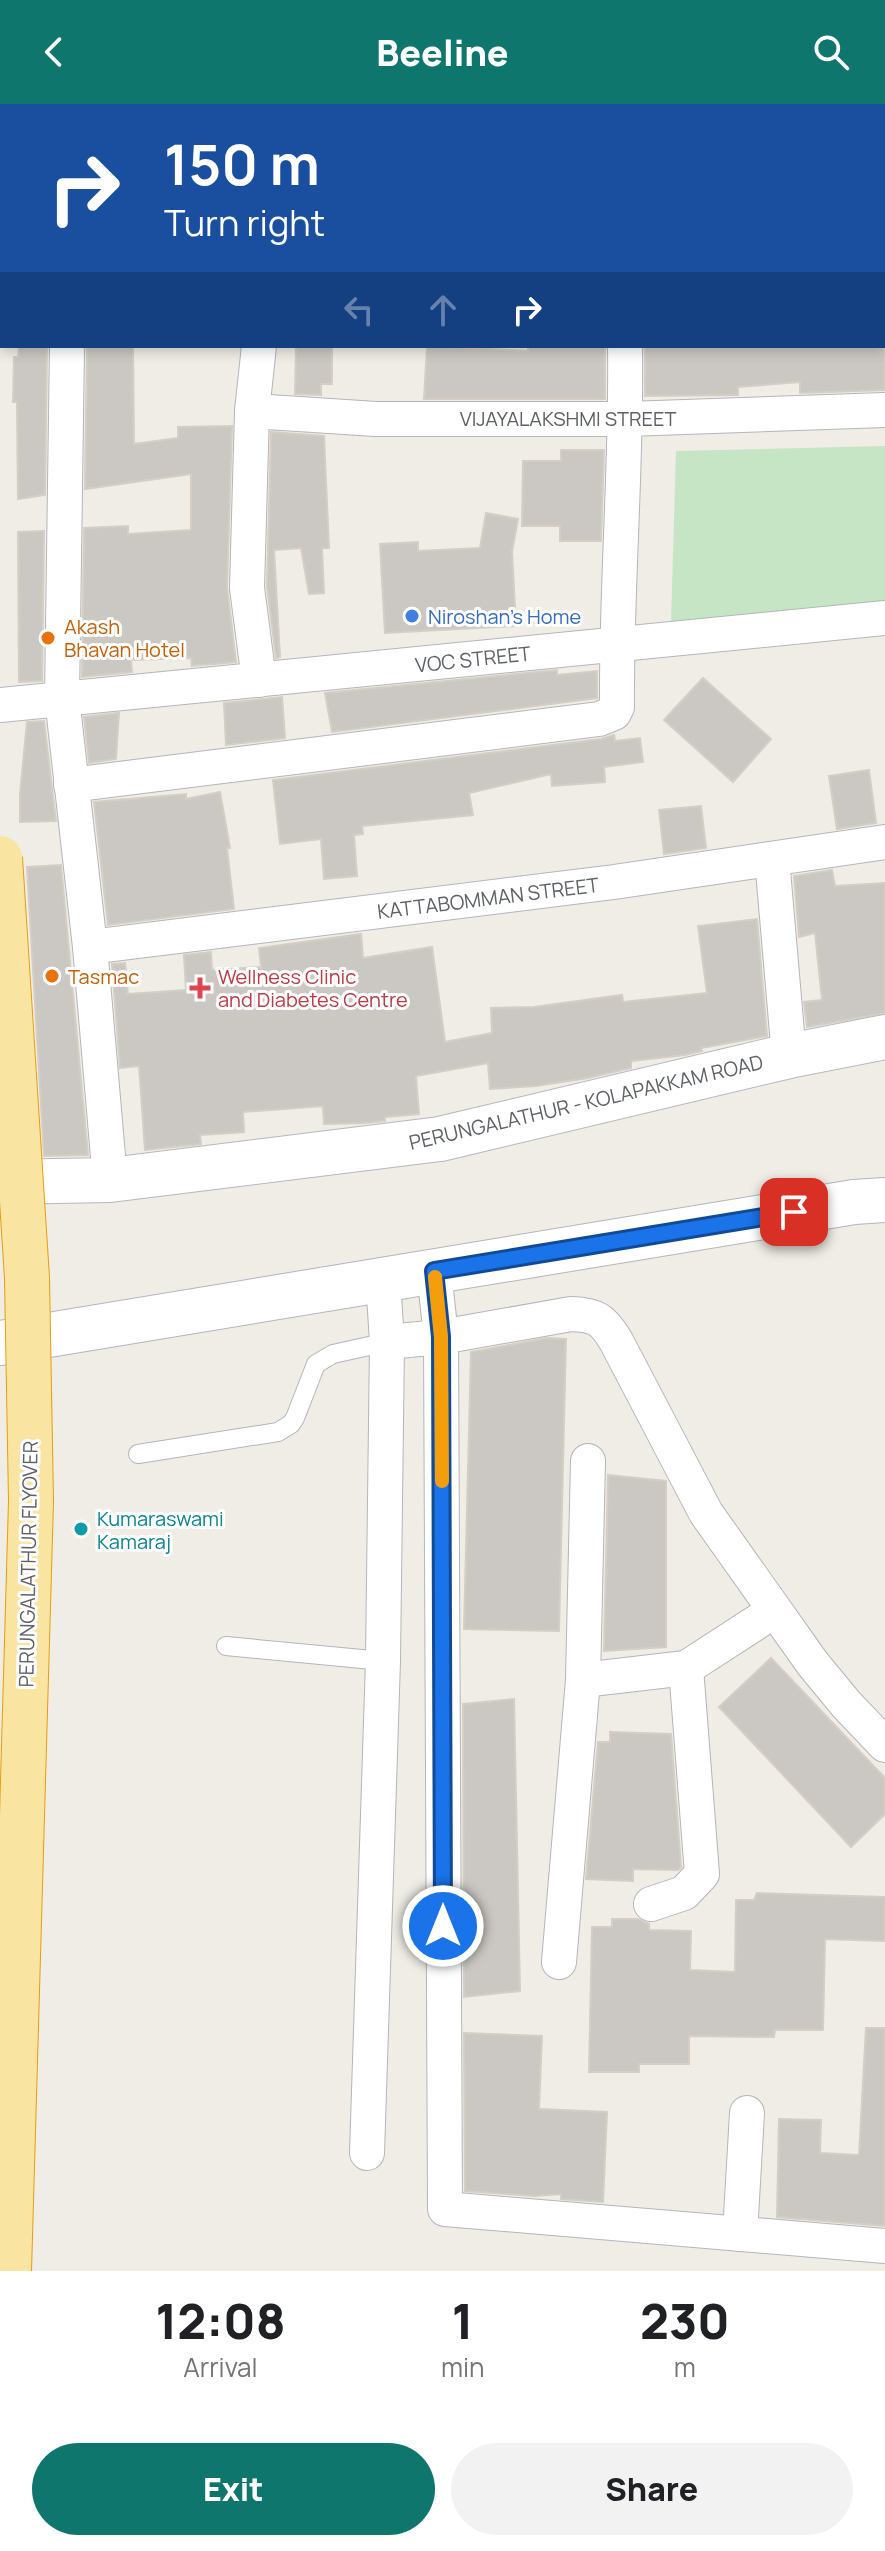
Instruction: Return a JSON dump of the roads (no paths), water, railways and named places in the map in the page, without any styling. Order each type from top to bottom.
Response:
[{"type":"highway","name":"PERUNGALATHUR FLYOVER","points":[[0,858],[27,1278],[31,1501],[9,2271]]},
{"type":"highway","points":[[0,1544],[31,1501]]},
{"type":"main road","name":"PERUNGALATHUR - KOLAPAKKAM ROAD","points":[[0,1182],[110,1180],[440,1139],[789,1056],[885,1037]]},
{"type":"main road","points":[[0,1343],[839,1205],[885,1200]]},
{"type":"street","points":[[67,348],[62,698],[90,947],[110,1180]]},
{"type":"street","points":[[259,348],[252,411],[247,588],[259,680]]},
{"type":"street","points":[[71,785],[599,719],[614,713],[617,707],[616,646],[627,419],[625,348]]},
{"type":"street","name":"VIJAYALAKSHMI STREET","points":[[252,411],[376,419],[627,419],[885,410]]},
{"type":"street","name":"VOC STREET","points":[[0,705],[885,618]]},
{"type":"street","name":"KATTABOMMAN STREET","points":[[90,947],[614,882],[885,842]]},
{"type":"street","points":[[772,859],[789,1056]]},
{"type":"street","points":[[434,1271],[441,1337],[445,2209],[885,2246]]},
{"type":"street","points":[[367,2153],[383,1661],[387,1342],[383,1280]]},
{"type":"street","points":[[387,1342],[441,1337],[571,1314],[585,1314],[600,1320],[616,1341],[706,1513],[774,1611],[846,1704],[885,1745]]},
{"type":"street","points":[[559,1962],[583,1680],[588,1461]]},
{"type":"street","points":[[583,1680],[686,1668],[774,1611]]},
{"type":"street","points":[[651,1904],[684,1893],[702,1874],[686,1668]]},
{"type":"street","points":[[740,2234],[747,2113]]},
{"type":"lane","points":[[138,1454],[278,1432],[295,1418],[316,1364],[333,1354],[387,1342]]},
{"type":"lane","points":[[226,1646],[383,1661]]},
{"type":"place","name":"Niroshan's Home","points":[[412,616]]},
{"type":"place","name":"Akash Bhavan Hotel","points":[[48,638]]},
{"type":"place","name":"Tasmac","points":[[52,976]]},
{"type":"place","name":"Wellness Clinic and Diabetes Centre","points":[[200,988]]},
{"type":"place","name":"Kumaraswami Kamaraj","points":[[81,1529]]}]
